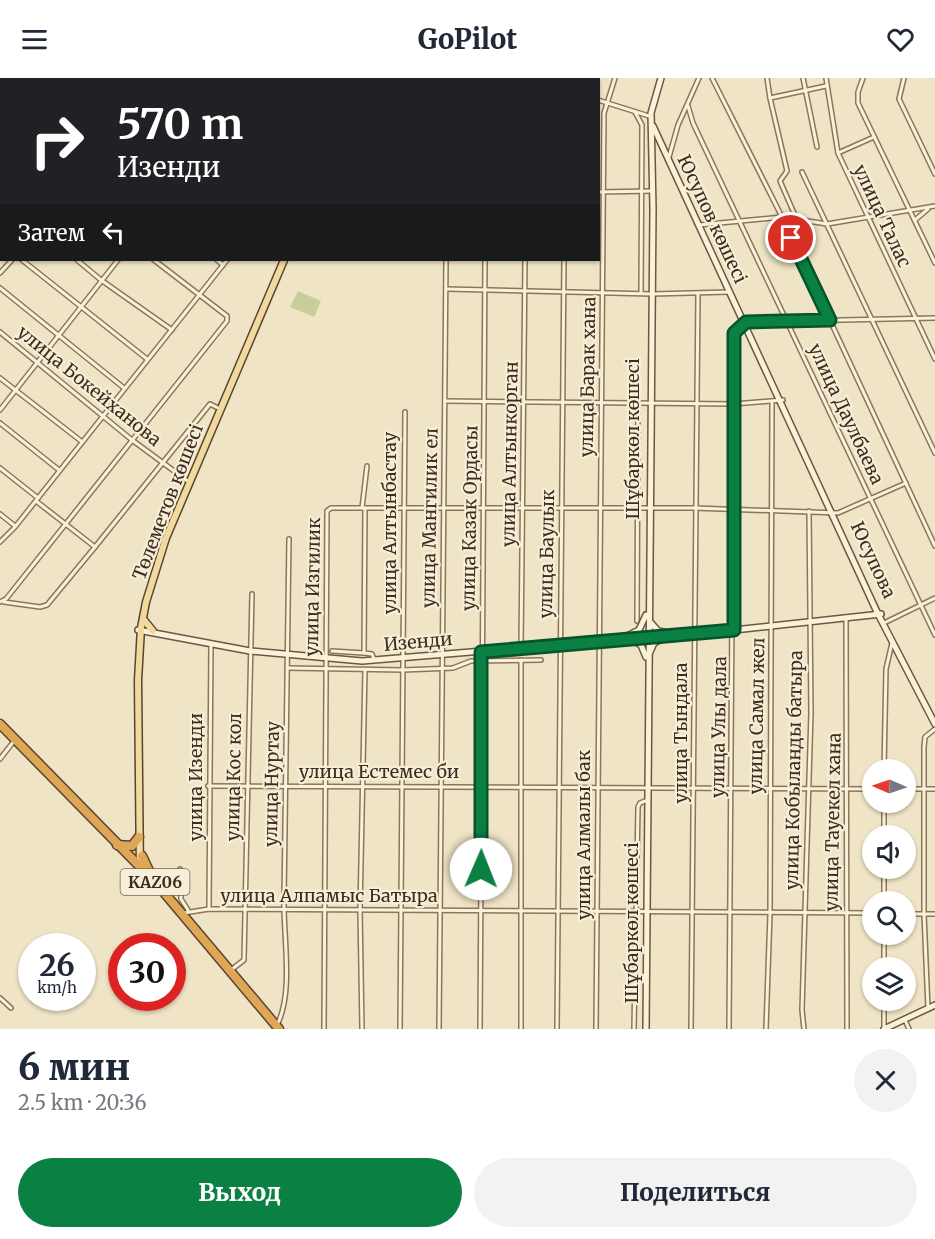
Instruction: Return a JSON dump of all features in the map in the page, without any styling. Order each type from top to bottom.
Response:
[{"type":"highway","name":"KАZ06","points":[[0,724],[13,742],[139,871],[156,883],[185,912],[276,1028]]},
{"type":"highway","name":"KАZ06","points":[[0,731],[117,845],[276,1028]]},
{"type":"highway","points":[[117,845],[132,846],[139,837]]},
{"type":"highway","points":[[142,856],[156,883]]},
{"type":"main road","name":"Төлеметов көшесі","points":[[139,871],[142,856],[138,709],[140,629],[161,551],[218,408],[282,261]]},
{"type":"main road","name":"Төлеметов көшесі","points":[[139,871],[135,680],[140,629],[154,562],[282,261]]},
{"type":"main road","points":[[140,643],[144,634],[152,632],[143,617]]},
{"type":"street","name":"улица Барак хана","points":[[599,640],[603,293],[601,192],[604,113],[615,78]]},
{"type":"street","name":"Шұбаркөл көшесі","points":[[645,1029],[651,293],[650,117],[660,78]]},
{"type":"street","points":[[669,157],[678,125],[699,78]]},
{"type":"street","points":[[712,78],[782,217],[935,546]]},
{"type":"street","points":[[767,78],[786,168],[780,181],[796,220]]},
{"type":"street","points":[[803,78],[817,147]]},
{"type":"street","name":"улица Талас","points":[[826,78],[837,153],[935,359]]},
{"type":"street","points":[[863,78],[858,92],[858,103],[935,264]]},
{"type":"street","points":[[904,78],[899,99],[935,174]]},
{"type":"street","points":[[770,98],[826,86]]},
{"type":"street","points":[[600,101],[650,117]]},
{"type":"street","name":"улица Даулбаева","points":[[688,106],[693,123],[935,635]]},
{"type":"street","points":[[635,112],[642,125],[641,293]]},
{"type":"street","name":"Шұбаркөл көшесі","points":[[650,117],[651,191]]},
{"type":"street","name":"Юсупов көшесі","points":[[650,117],[663,152],[700,225]]},
{"type":"street","name":"Юсупов көшесі","points":[[650,117],[873,603],[935,724]]},
{"type":"street","points":[[837,153],[874,137]]},
{"type":"street","points":[[652,160],[656,151],[663,152]]},
{"type":"street","points":[[802,172],[935,453]]},
{"type":"street","points":[[601,192],[651,191]]},
{"type":"street","points":[[700,225],[782,217],[827,224],[868,219],[935,206]]},
{"type":"street","points":[[915,220],[929,208]]},
{"type":"street","points":[[0,273],[11,261]]},
{"type":"street","points":[[23,261],[148,360]]},
{"type":"street","points":[[78,261],[172,330]]},
{"type":"street","points":[[0,410],[117,261]]},
{"type":"street","points":[[2,602],[226,321],[227,316],[155,261]]},
{"type":"street","points":[[218,261],[223,265]]},
{"type":"street","points":[[0,542],[37,500],[226,261]]},
{"type":"street","name":"улица Мангилик ел","points":[[439,1029],[446,261]]},
{"type":"street","name":"улица Казак Ордасы","points":[[480,1029],[485,261]]},
{"type":"street","name":"улица Алтынкорган","points":[[521,647],[525,261]]},
{"type":"street","name":"улица Баулык","points":[[557,1029],[560,912],[559,643],[564,261]]},
{"type":"street","points":[[0,288],[124,388]]},
{"type":"street","points":[[446,290],[603,293],[730,291]]},
{"type":"street","name":"улица Тындала","points":[[691,1029],[694,913],[694,508],[698,293]]},
{"type":"street","points":[[745,322],[935,318]]},
{"type":"street","name":"улица Улы дала","points":[[729,1029],[734,629],[734,333],[745,322]]},
{"type":"street","name":"улица Бокейханова","points":[[0,332],[162,464],[188,481]]},
{"type":"street","points":[[0,378],[82,442]]},
{"type":"street","points":[[445,401],[734,404],[772,403],[781,400]]},
{"type":"street","points":[[637,621],[638,402]]},
{"type":"street","name":"улица Самал жел","points":[[766,1029],[770,914],[772,403]]},
{"type":"street","points":[[2,602],[40,607],[47,604],[210,404],[218,408]]},
{"type":"street","name":"улица Алтынбастау","points":[[400,1029],[400,786],[405,412]]},
{"type":"street","points":[[0,423],[60,471]]},
{"type":"street","points":[[364,653],[363,508],[367,466]]},
{"type":"street","points":[[0,468],[94,547]]},
{"type":"street","points":[[833,512],[841,513],[906,483]]},
{"type":"street","name":"улица Изгилик","points":[[324,1029],[326,514],[331,508],[694,508],[833,512]]},
{"type":"street","name":"улица Кобыланды батыра","points":[[804,1029],[802,1010],[809,788],[809,511]]},
{"type":"street","name":"Юсупова","points":[[833,512],[881,616]]},
{"type":"street","points":[[0,514],[15,527]]},
{"type":"street","name":"улица Нуртау","points":[[276,1028],[283,1012],[285,997],[285,786],[289,539]]},
{"type":"street","name":"улица Кос кол","points":[[231,970],[244,960],[247,910],[246,787],[252,594]]},
{"type":"street","points":[[881,616],[921,606],[935,598]]},
{"type":"street","points":[[869,613],[873,603]]},
{"type":"street","name":"Изенди","points":[[140,629],[250,650],[375,659],[734,629],[869,613],[881,616]]},
{"type":"street","points":[[648,615],[655,630],[670,634]]},
{"type":"street","points":[[647,657],[641,645],[627,638],[639,630],[648,615]]},
{"type":"street","name":"Изенди","points":[[846,617],[881,616]]},
{"type":"street","name":"улица Тауекел хана","points":[[846,617],[847,1029]]},
{"type":"street","points":[[647,657],[654,644],[670,634]]},
{"type":"street","name":"улица Алмалы бак","points":[[596,1029],[599,640]]},
{"type":"street","points":[[884,759],[886,669],[893,642]]},
{"type":"street","name":"улица Изенди","points":[[209,909],[208,786],[211,643]]},
{"type":"street","points":[[332,651],[372,654],[375,659]]},
{"type":"street","points":[[521,660],[523,787],[521,1029]]},
{"type":"street","points":[[287,668],[403,670],[453,668],[467,662],[541,660]]},
{"type":"street","points":[[363,1029],[360,910],[363,786],[361,746],[365,670]]},
{"type":"street","points":[[928,1009],[924,914],[925,737],[935,729]]},
{"type":"street","points":[[0,759],[13,742]]},
{"type":"street","name":"улица Естемес би","points":[[208,786],[862,789]]},
{"type":"street","name":"Шұбаркөл көшесі","points":[[646,788],[646,914]]},
{"type":"street","points":[[916,789],[935,789]]},
{"type":"street","name":"Шұбаркөл көшесі","points":[[634,1029],[634,914],[638,807],[645,801]]},
{"type":"street","points":[[180,869],[181,899],[185,912]]},
{"type":"street","name":"улица Алпамыс Батыра","points":[[185,912],[209,909],[634,914],[862,913]]},
{"type":"street","points":[[916,914],[935,914]]},
{"type":"street","points":[[0,998],[10,1008]]},
{"type":"street","points":[[884,1011],[884,1029],[935,1005]]},
{"type":"street","points":[[905,1019],[909,1029]]},
{"type":"green space","points":[[298,291],[321,301],[314,317],[290,307]]},
{"type":"route","points":[[481,869],[481,652],[734,630],[734,333],[746,322],[830,320],[791,238]]}]
